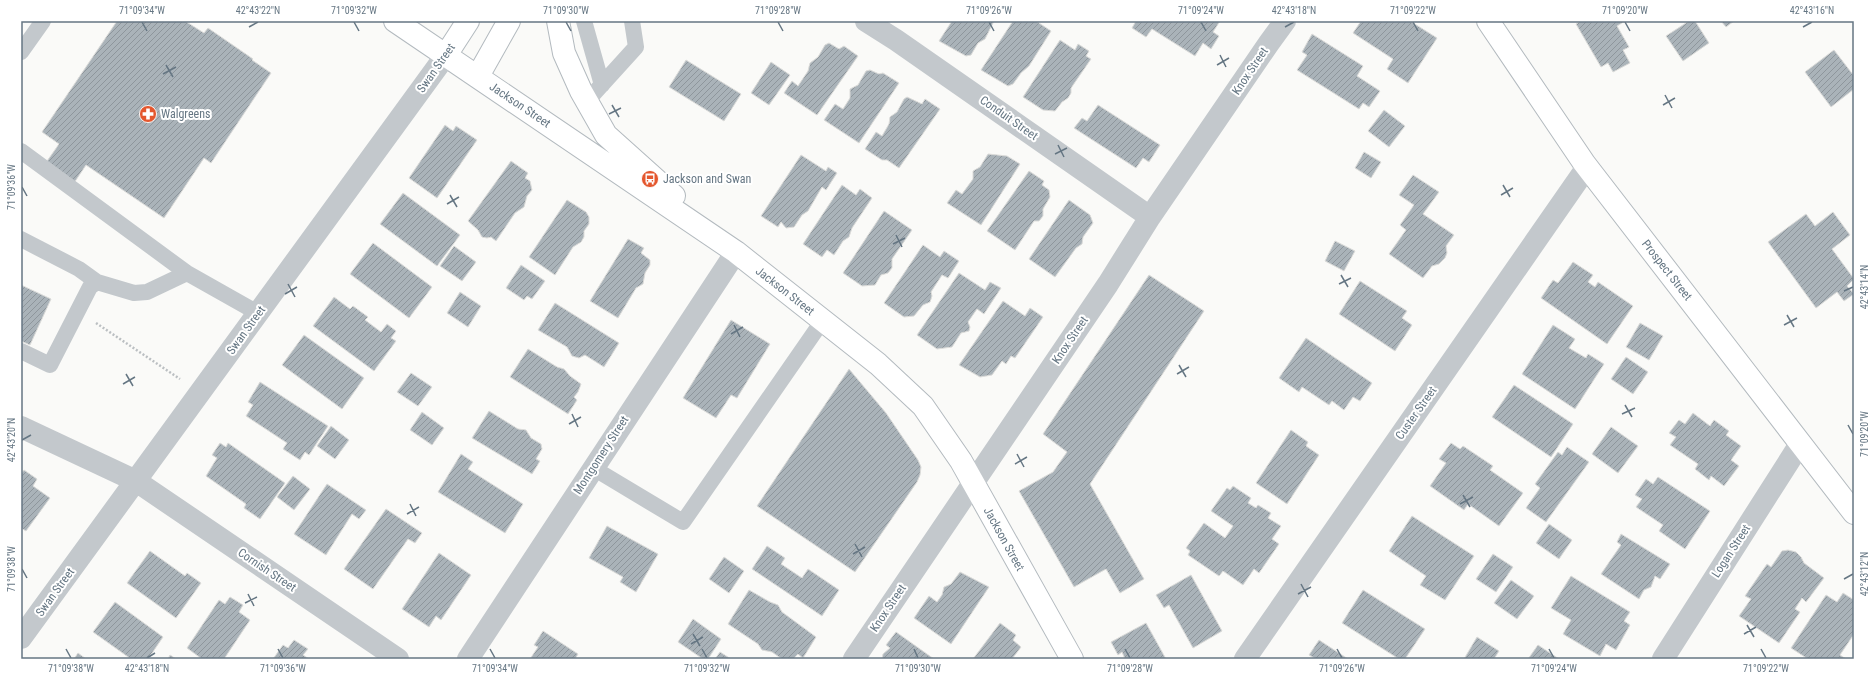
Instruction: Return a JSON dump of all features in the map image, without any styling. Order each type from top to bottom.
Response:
[{"type":"main road","name":"Jackson Street","points":[[395,21],[736,252],[878,364],[924,406],[961,461],[1072,659]]},
{"type":"main road","name":"Swan Street","points":[[446,55],[468,21]]},
{"type":"main road","points":[[478,76],[509,21]]},
{"type":"main road","points":[[558,21],[564,53],[587,101],[606,135],[736,252]]},
{"type":"main road","name":"Prospect Street","points":[[1488,21],[1587,167],[1854,513]]},
{"type":"street","name":"Conduit Street","points":[[866,21],[903,44],[1150,217]]},
{"type":"street","name":"Knox Street","points":[[854,659],[1108,284],[1150,217],[1269,43],[1286,21]]},
{"type":"street","name":"Swan Street","points":[[21,638],[446,55]]},
{"type":"street","name":"Custer Street","points":[[1246,659],[1587,167]]},
{"type":"street","name":"Montgomery Street","points":[[468,659],[736,252]]},
{"type":"street","name":"Cornish Street","points":[[21,427],[136,481],[398,659]]},
{"type":"street","name":"Logan Street","points":[[1662,659],[1800,444]]},
{"type":"lane","points":[[21,52],[43,21]]},
{"type":"lane","points":[[584,21],[602,85]]},
{"type":"lane","points":[[587,101],[636,47],[632,21]]},
{"type":"lane","points":[[21,151],[187,274],[258,313]]},
{"type":"lane","points":[[21,239],[79,269],[97,282],[134,293],[147,292],[187,274]]},
{"type":"lane","points":[[21,351],[50,365],[90,287],[97,282]]},
{"type":"lane","points":[[593,468],[683,522],[823,320]]},
{"type":"path","points":[[78,313],[110,331],[172,374],[201,391]]},
{"type":"building","name":"Walgreens","points":[[117,21],[185,21],[204,33],[208,28],[271,73],[211,163],[204,158],[164,218],[86,165],[74,183],[45,164],[59,144],[42,132]]},
{"type":"building","points":[[952,21],[994,21],[985,39],[978,43],[971,55],[966,56],[939,41]]},
{"type":"building","points":[[1013,21],[1036,21],[1051,31],[1029,66],[1021,73],[1013,84],[1008,86],[981,70]]},
{"type":"building","points":[[1136,21],[1220,21],[1213,32],[1219,36],[1211,49],[1203,43],[1195,56],[1152,29],[1146,37],[1132,28]]},
{"type":"building","points":[[1361,21],[1410,21],[1437,38],[1408,83],[1387,69],[1393,59],[1353,33]]},
{"type":"building","points":[[1581,21],[1625,21],[1617,26],[1629,47],[1623,50],[1630,63],[1613,72],[1608,63],[1601,67],[1576,24]]},
{"type":"building","points":[[1689,21],[1695,21],[1709,43],[1683,61],[1666,36]]},
{"type":"building","points":[[1721,21],[1734,21],[1726,27]]},
{"type":"building","points":[[1312,34],[1363,66],[1357,76],[1380,91],[1369,107],[1363,103],[1359,109],[1297,70],[1307,55],[1302,52]]},
{"type":"building","points":[[1060,40],[1075,50],[1078,44],[1089,51],[1086,56],[1091,59],[1071,88],[1071,93],[1068,98],[1062,102],[1055,111],[1043,110],[1023,97]]},
{"type":"building","points":[[829,43],[839,49],[844,46],[858,56],[817,115],[784,93],[792,81],[798,86],[808,71],[810,63],[818,57],[825,45]]},
{"type":"building","points":[[1834,50],[1854,76],[1854,89],[1831,107],[1805,72]]},
{"type":"building","points":[[686,60],[741,94],[724,121],[669,87]]},
{"type":"building","points":[[771,62],[790,75],[769,105],[751,93]]},
{"type":"building","points":[[870,70],[879,74],[883,73],[899,83],[859,143],[824,120],[835,104],[843,109],[850,98],[850,89],[858,85],[866,71]]},
{"type":"building","points":[[907,97],[922,104],[925,99],[940,109],[899,168],[887,160],[882,160],[865,149],[876,132],[882,136],[889,124],[890,117],[897,112],[904,99]]},
{"type":"building","points":[[1098,105],[1160,145],[1149,162],[1143,158],[1136,168],[1074,128],[1082,118],[1087,121]]},
{"type":"building","points":[[1384,110],[1405,126],[1389,147],[1368,131]]},
{"type":"building","points":[[445,125],[453,131],[456,126],[477,140],[437,198],[409,178]]},
{"type":"building","points":[[1364,152],[1381,162],[1371,178],[1355,168]]},
{"type":"building","points":[[988,154],[1007,156],[1020,164],[981,225],[947,203],[956,190],[962,194],[973,179],[973,171],[980,167]]},
{"type":"building","points":[[801,155],[826,171],[828,167],[837,173],[826,190],[822,187],[808,211],[802,215],[794,227],[786,228],[781,222],[778,227],[761,216]]},
{"type":"building","points":[[511,161],[528,173],[525,178],[530,181],[532,190],[527,196],[524,207],[515,213],[496,241],[491,237],[482,237],[478,230],[468,221]]},
{"type":"building","points":[[1029,171],[1044,181],[1042,185],[1049,190],[1050,197],[1043,209],[1043,216],[1039,221],[1034,221],[1015,250],[987,231]]},
{"type":"building","points":[[1413,175],[1439,192],[1423,214],[1454,235],[1446,246],[1447,253],[1445,258],[1439,264],[1432,266],[1423,278],[1389,254],[1406,230],[1400,225],[1414,205],[1399,195]]},
{"type":"building","points":[[842,185],[856,195],[860,189],[872,198],[852,228],[849,237],[843,241],[834,255],[827,250],[822,257],[803,244]]},
{"type":"building","points":[[403,193],[460,235],[437,266],[380,224]]},
{"type":"building","points":[[567,200],[586,212],[589,217],[589,224],[584,231],[584,237],[581,242],[573,247],[555,275],[529,257]]},
{"type":"building","points":[[1069,200],[1090,215],[1093,223],[1083,237],[1082,244],[1076,248],[1055,277],[1029,259]]},
{"type":"building","points":[[884,211],[912,230],[892,259],[892,268],[888,273],[881,275],[875,285],[862,286],[843,273]]},
{"type":"building","points":[[1833,212],[1850,235],[1832,249],[1854,279],[1847,286],[1854,294],[1844,301],[1837,292],[1816,308],[1768,242],[1806,214],[1815,226]]},
{"type":"building","points":[[628,239],[644,248],[641,253],[650,260],[650,265],[645,273],[643,284],[636,288],[618,318],[590,301]]},
{"type":"building","points":[[1335,241],[1355,251],[1344,271],[1325,261]]},
{"type":"building","points":[[373,243],[432,287],[409,318],[350,274]]},
{"type":"building","points":[[923,245],[940,257],[944,251],[959,261],[948,278],[942,275],[931,292],[932,296],[930,302],[923,305],[914,316],[904,317],[884,303]]},
{"type":"building","points":[[454,246],[476,262],[462,281],[440,266]]},
{"type":"building","points":[[1573,262],[1593,275],[1588,282],[1595,287],[1598,282],[1633,306],[1607,344],[1541,298],[1553,280],[1558,283]]},
{"type":"building","points":[[521,265],[545,281],[532,299],[527,296],[524,300],[506,288]]},
{"type":"building","points":[[959,273],[985,290],[990,282],[1001,288],[984,314],[977,309],[968,322],[970,327],[969,331],[961,333],[952,347],[937,349],[917,335]]},
{"type":"building","points":[[1149,275],[1204,311],[1090,484],[1144,579],[1120,593],[1106,569],[1074,587],[1019,491],[1053,472],[1067,452],[1043,434]]},
{"type":"building","points":[[1360,281],[1407,311],[1402,318],[1412,325],[1395,351],[1339,314]]},
{"type":"building","points":[[21,285],[51,299],[30,345],[21,341]]},
{"type":"building","points":[[460,292],[481,306],[468,327],[447,313]]},
{"type":"building","points":[[334,297],[350,309],[353,306],[368,317],[365,320],[381,332],[387,324],[396,331],[391,338],[396,341],[374,371],[313,326]]},
{"type":"building","points":[[1003,301],[1025,316],[1030,308],[1043,317],[1015,358],[1011,356],[1006,364],[1002,361],[992,375],[980,377],[959,365]]},
{"type":"building","points":[[555,303],[619,343],[604,367],[585,355],[579,358],[572,356],[567,347],[538,330]]},
{"type":"building","points":[[731,320],[770,344],[737,398],[731,395],[716,418],[683,398]]},
{"type":"building","points":[[1640,323],[1663,336],[1649,360],[1626,347]]},
{"type":"building","points":[[1553,325],[1575,339],[1569,348],[1586,358],[1588,354],[1604,364],[1575,409],[1522,374]]},
{"type":"building","points":[[304,335],[364,378],[342,409],[282,365]]},
{"type":"building","points":[[1306,338],[1372,383],[1360,401],[1353,397],[1344,410],[1332,401],[1329,405],[1302,387],[1299,392],[1279,378]]},
{"type":"building","points":[[528,349],[557,367],[564,369],[570,376],[581,384],[574,397],[577,400],[568,414],[510,377]]},
{"type":"building","points":[[1626,357],[1648,372],[1633,394],[1611,379]]},
{"type":"building","points":[[849,369],[886,413],[918,460],[921,467],[917,482],[855,572],[757,506]]},
{"type":"building","points":[[411,373],[432,387],[418,406],[397,392]]},
{"type":"building","points":[[260,382],[328,426],[309,455],[305,452],[300,460],[283,449],[287,443],[246,416],[253,405],[248,402]]},
{"type":"building","points":[[1514,385],[1573,424],[1551,457],[1492,417]]},
{"type":"building","points":[[489,411],[518,429],[526,430],[531,438],[541,444],[542,449],[536,459],[540,461],[532,474],[472,438]]},
{"type":"building","points":[[422,412],[444,428],[432,445],[410,430]]},
{"type":"building","points":[[1693,413],[1710,426],[1714,420],[1729,431],[1726,435],[1741,446],[1731,460],[1739,466],[1724,486],[1711,476],[1709,480],[1695,469],[1698,464],[1670,445],[1676,437],[1669,433],[1679,420],[1685,424]]},
{"type":"building","points":[[331,426],[349,440],[335,459],[317,446]]},
{"type":"building","points":[[1611,427],[1638,446],[1618,473],[1592,454]]},
{"type":"building","points":[[1291,430],[1308,442],[1306,446],[1319,455],[1287,504],[1256,483]]},
{"type":"building","points":[[220,443],[226,447],[228,443],[285,483],[260,519],[244,508],[246,504],[206,476],[217,458],[212,455]]},
{"type":"building","points":[[1451,443],[1460,449],[1463,446],[1493,466],[1490,470],[1523,493],[1499,526],[1468,504],[1464,510],[1430,486],[1446,463],[1439,459]]},
{"type":"building","points":[[1567,447],[1589,462],[1546,522],[1526,508],[1540,488],[1535,484],[1558,452],[1562,455]]},
{"type":"building","points":[[461,454],[473,462],[468,469],[523,504],[505,533],[438,492]]},
{"type":"building","points":[[24,470],[37,479],[33,486],[50,498],[26,531],[21,528],[21,474]]},
{"type":"building","points":[[293,476],[310,489],[294,510],[277,497]]},
{"type":"building","points":[[1658,477],[1710,511],[1685,549],[1659,531],[1663,525],[1636,507],[1642,499],[1635,495],[1646,479],[1653,484]]},
{"type":"building","points":[[327,484],[366,510],[359,519],[352,514],[326,555],[294,534]]},
{"type":"building","points":[[1233,486],[1251,498],[1248,503],[1256,508],[1258,505],[1271,513],[1268,518],[1281,526],[1272,539],[1279,544],[1259,573],[1254,569],[1243,585],[1223,571],[1219,576],[1188,555],[1190,551],[1186,548],[1204,523],[1225,538],[1233,526],[1211,511],[1227,488],[1230,490]]},
{"type":"building","points":[[386,509],[422,533],[415,543],[408,539],[373,589],[344,569]]},
{"type":"building","points":[[1412,516],[1474,556],[1445,600],[1420,585],[1426,576],[1389,551]]},
{"type":"building","points":[[1549,524],[1572,540],[1559,559],[1536,543]]},
{"type":"building","points":[[607,526],[658,554],[636,592],[620,582],[623,577],[589,558]]},
{"type":"building","points":[[1621,534],[1670,564],[1660,579],[1655,576],[1651,587],[1644,590],[1639,599],[1601,574],[1621,545],[1617,542]]},
{"type":"building","points":[[767,546],[785,558],[781,564],[802,578],[808,569],[839,590],[822,616],[752,569]]},
{"type":"building","points":[[1788,550],[1796,552],[1804,563],[1824,578],[1806,602],[1802,598],[1795,609],[1800,612],[1779,643],[1739,616],[1751,599],[1745,596],[1767,564],[1771,567],[1782,551]]},
{"type":"building","points":[[150,551],[185,576],[187,573],[201,583],[176,618],[127,583]]},
{"type":"building","points":[[439,553],[471,575],[441,620],[436,616],[429,627],[402,609]]},
{"type":"building","points":[[1493,554],[1513,567],[1496,592],[1476,579]]},
{"type":"building","points":[[724,557],[744,571],[729,593],[709,579]]},
{"type":"building","points":[[960,572],[989,587],[951,644],[914,618],[929,596],[937,602],[942,595],[944,587],[951,584]]},
{"type":"building","points":[[1191,575],[1222,631],[1193,648],[1169,605],[1164,608],[1156,595]]},
{"type":"building","points":[[1571,576],[1630,612],[1624,621],[1630,625],[1616,650],[1606,644],[1600,656],[1563,634],[1571,620],[1551,608]]},
{"type":"building","points":[[1511,580],[1534,596],[1517,619],[1494,603]]},
{"type":"building","points":[[749,590],[778,605],[782,612],[816,637],[803,658],[798,654],[793,659],[782,659],[772,652],[762,650],[758,644],[728,624]]},
{"type":"building","points":[[1363,590],[1425,629],[1405,659],[1399,659],[1342,623]]},
{"type":"building","points":[[1843,593],[1854,600],[1854,634],[1840,655],[1846,659],[1808,659],[1791,648],[1826,595],[1837,602]]},
{"type":"building","points":[[230,597],[243,605],[239,612],[250,620],[224,659],[202,659],[187,648],[219,600],[225,604]]},
{"type":"building","points":[[115,602],[163,637],[148,659],[131,659],[93,632]]},
{"type":"building","points":[[693,619],[721,639],[708,659],[703,659],[678,642]]},
{"type":"building","points":[[1000,623],[1016,635],[1013,640],[1021,647],[1012,659],[973,659]]},
{"type":"building","points":[[1146,623],[1166,659],[1125,659],[1122,652],[1118,655],[1111,642]]},
{"type":"building","points":[[543,631],[578,654],[575,659],[530,659],[538,647],[534,645]]},
{"type":"building","points":[[896,632],[934,659],[882,659],[883,654],[890,648],[886,645]]},
{"type":"building","points":[[1477,637],[1499,651],[1494,659],[1464,659]]},
{"type":"building","points":[[294,640],[308,649],[303,655],[309,659],[273,659],[283,645],[288,648]]},
{"type":"building","points":[[1319,640],[1348,659],[1316,659],[1309,655]]},
{"type":"building","points":[[1538,645],[1559,659],[1528,659]]},
{"type":"building","points":[[720,652],[731,659],[715,659]]},
{"type":"building","points":[[78,653],[86,659],[74,659]]},
{"type":"building","points":[[170,655],[176,659],[168,659]]},
{"type":"place","name":"Walgreens","points":[[148,114]]},
{"type":"place","name":"Jackson and Swan","points":[[650,179]]}]
